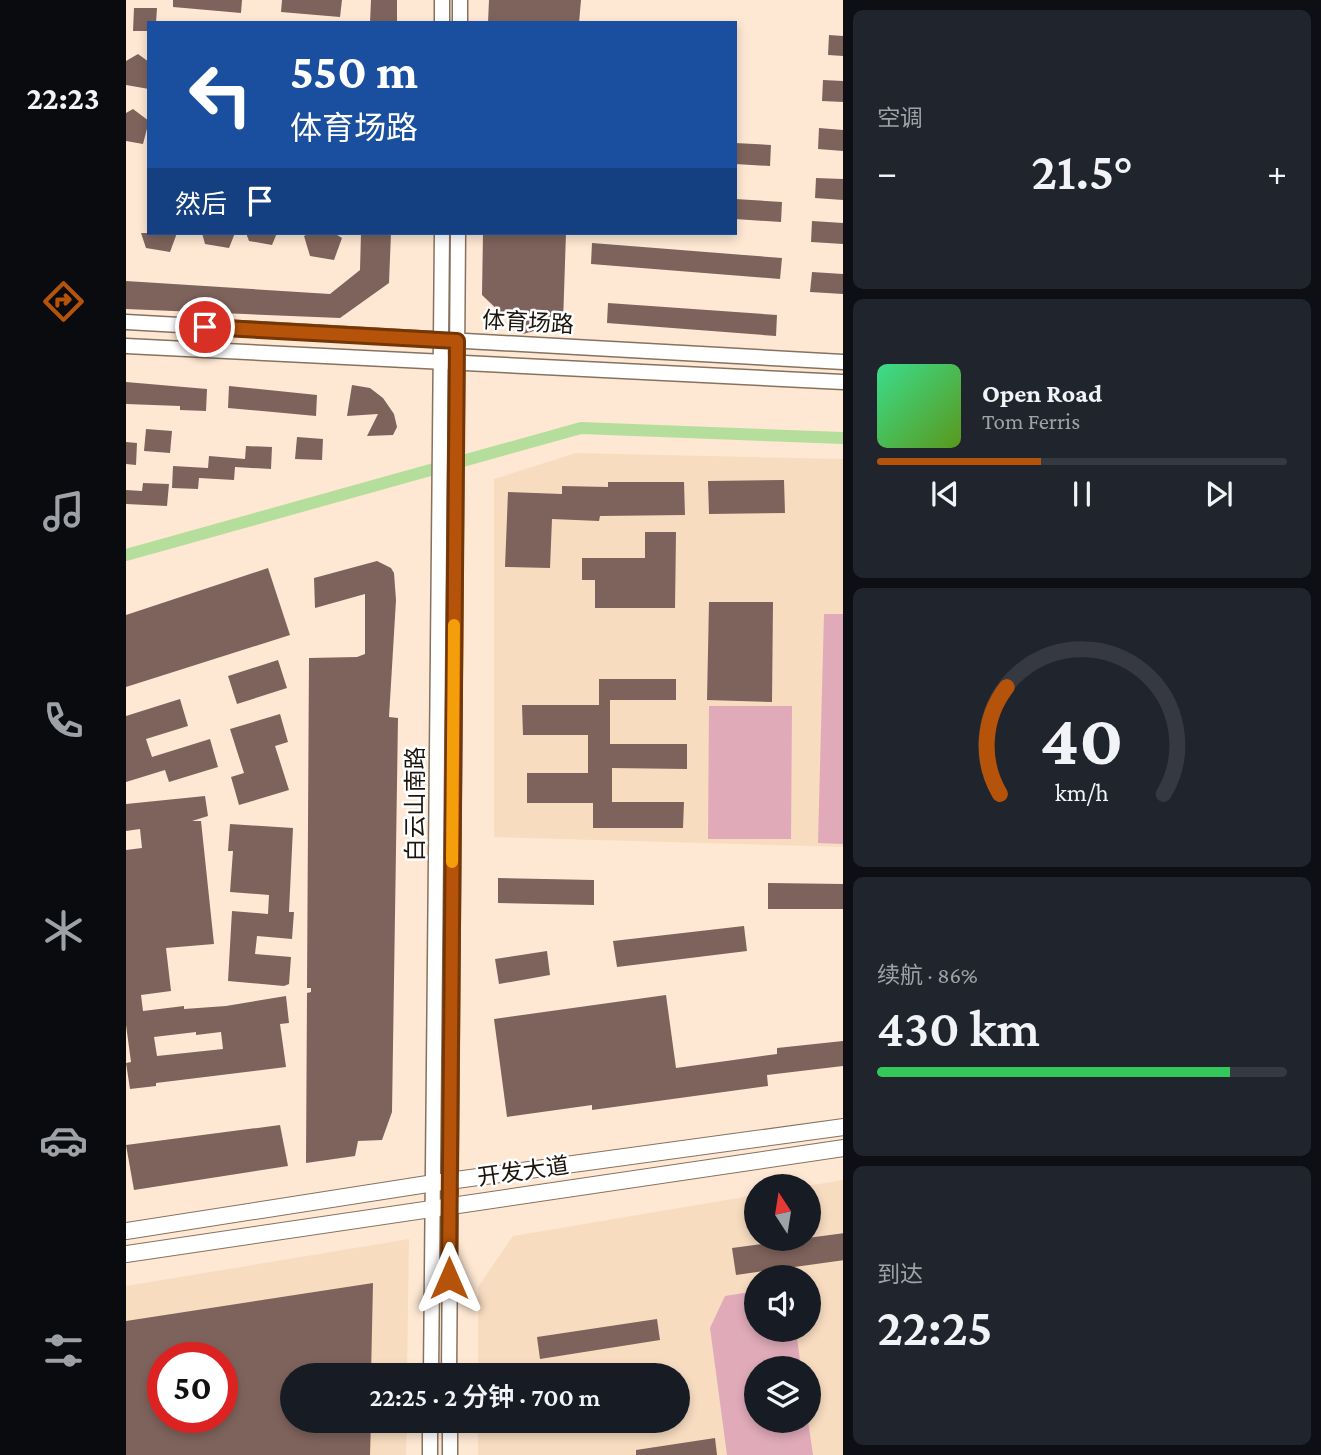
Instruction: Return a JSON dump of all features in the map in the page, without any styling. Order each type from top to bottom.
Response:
[{"type":"main road","points":[[442,0],[442,21]]},
{"type":"main road","points":[[460,0],[460,21]]},
{"type":"main road","name":"白云山南路","points":[[442,235],[442,1206],[448,1363]]},
{"type":"main road","name":"白云山南路","points":[[442,1182],[456,492],[458,235]]},
{"type":"main road","name":"体育场路","points":[[126,322],[843,362]]},
{"type":"main road","name":"体育场路","points":[[126,346],[843,382]]},
{"type":"main road","name":"开发大道","points":[[126,1231],[442,1182],[843,1126]]},
{"type":"main road","name":"开发大道","points":[[126,1254],[843,1148]]},
{"type":"main road","name":"白云山南路","points":[[432,1363],[442,1206]]},
{"type":"main road","points":[[430,1433],[430,1455]]},
{"type":"main road","points":[[450,1433],[450,1455]]},
{"type":"shaded area","points":[[576,453],[843,459],[843,847],[494,837],[494,479]]},
{"type":"shaded area","points":[[824,614],[843,614],[843,844],[818,843]]},
{"type":"shaded area","points":[[709,706],[792,706],[791,839],[708,839]]},
{"type":"shaded area","points":[[843,1180],[843,1455],[478,1455],[478,1433],[690,1433],[690,1363],[478,1363],[478,1287],[513,1236],[744,1197],[744,1251],[821,1251],[821,1184]]},
{"type":"shaded area","points":[[409,1239],[407,1363],[280,1363],[280,1433],[407,1433],[406,1455],[126,1455],[126,1286]]},
{"type":"shaded area","points":[[744,1293],[744,1342],[798,1342],[799,1356],[744,1356],[744,1433],[810,1433],[813,1455],[727,1455],[710,1328],[725,1296]]},
{"type":"building","points":[[173,0],[242,0],[241,13],[173,7]]},
{"type":"building","points":[[282,0],[342,0],[340,17],[281,12]]},
{"type":"building","points":[[371,0],[397,0],[397,21],[370,21]]},
{"type":"building","points":[[489,0],[581,0],[579,21],[488,21]]},
{"type":"building","points":[[134,8],[157,8],[156,21],[147,21],[147,31],[133,31]]},
{"type":"building","points":[[829,35],[843,36],[843,56],[828,55]]},
{"type":"building","points":[[138,54],[147,61],[147,89],[126,85],[126,61]]},
{"type":"building","points":[[823,80],[843,81],[843,102],[822,101]]},
{"type":"building","points":[[133,109],[147,120],[143,144],[126,141],[126,113]]},
{"type":"building","points":[[819,128],[843,130],[843,151],[818,149]]},
{"type":"building","points":[[737,143],[771,145],[770,166],[737,164]]},
{"type":"building","points":[[816,178],[843,179],[843,200],[815,198]]},
{"type":"building","points":[[737,199],[782,202],[781,222],[737,219]]},
{"type":"building","points":[[812,221],[843,223],[843,244],[811,242]]},
{"type":"building","points":[[141,233],[176,235],[170,252],[146,248]]},
{"type":"building","points":[[203,235],[234,235],[229,248],[205,244]]},
{"type":"building","points":[[247,235],[276,235],[272,245],[249,241]]},
{"type":"building","points":[[337,235],[342,238],[334,260],[310,256],[304,236]]},
{"type":"building","points":[[361,235],[391,235],[389,283],[340,318],[126,309],[126,281],[330,294],[360,270]]},
{"type":"building","points":[[483,235],[566,235],[563,323],[523,334],[482,295]]},
{"type":"building","points":[[592,243],[782,258],[780,279],[591,264]]},
{"type":"building","points":[[812,272],[843,274],[843,294],[810,292]]},
{"type":"building","points":[[608,303],[777,315],[776,336],[607,323]]},
{"type":"building","points":[[126,382],[207,389],[206,411],[180,410],[180,406],[126,404]]},
{"type":"building","points":[[352,385],[370,388],[383,398],[394,414],[397,427],[393,435],[367,436],[378,414],[347,416]]},
{"type":"building","points":[[229,386],[317,395],[316,416],[228,408]]},
{"type":"building","points":[[146,429],[172,431],[170,453],[144,451]]},
{"type":"building","points":[[297,437],[323,439],[322,460],[295,459]]},
{"type":"building","points":[[126,442],[137,443],[136,465],[126,464]]},
{"type":"building","points":[[246,446],[272,447],[271,469],[235,467],[234,480],[199,478],[198,489],[172,488],[173,466],[208,468],[209,456],[245,459]]},
{"type":"building","points":[[784,480],[785,513],[709,514],[708,481]]},
{"type":"building","points":[[608,482],[684,482],[685,515],[600,516],[599,521],[552,519],[550,568],[505,567],[508,492],[562,494],[562,486],[608,487]]},
{"type":"building","points":[[143,483],[169,484],[167,506],[126,504],[126,490],[142,491]]},
{"type":"building","points":[[645,532],[676,532],[675,608],[595,608],[595,580],[582,580],[582,558],[645,558]]},
{"type":"building","points":[[377,561],[391,568],[394,573],[396,600],[389,717],[398,718],[392,1112],[382,1140],[358,1141],[355,1156],[306,1163],[307,993],[311,992],[311,988],[307,988],[309,658],[357,657],[365,654],[365,594],[315,608],[314,578]]},
{"type":"building","points":[[268,568],[290,635],[126,687],[126,615]]},
{"type":"building","points":[[709,602],[773,602],[772,702],[707,700]]},
{"type":"building","points":[[278,660],[287,688],[237,704],[228,676]]},
{"type":"building","points":[[599,679],[676,679],[676,700],[610,700],[610,744],[687,744],[687,769],[612,768],[612,802],[684,802],[683,828],[593,828],[593,803],[527,803],[527,773],[588,773],[588,735],[523,735],[522,705],[599,705]]},
{"type":"building","points":[[180,699],[188,726],[146,739],[152,757],[210,739],[218,767],[169,782],[165,770],[126,782],[126,716]]},
{"type":"building","points":[[280,714],[288,742],[275,746],[289,790],[239,805],[231,777],[244,773],[230,729]]},
{"type":"building","points":[[205,796],[208,816],[192,821],[201,821],[214,944],[166,948],[171,991],[141,995],[143,1011],[184,1006],[184,1009],[226,1006],[286,996],[289,1023],[280,1024],[286,1067],[156,1083],[156,1086],[130,1089],[126,1063],[131,1062],[126,1025],[126,850],[142,848],[140,829],[126,831],[126,804]],"holes":[[[196,1032],[196,1035],[221,1032],[223,1049],[157,1056],[154,1037]]]},
{"type":"building","points":[[230,824],[293,828],[289,912],[294,912],[292,939],[257,936],[255,954],[291,957],[289,984],[284,986],[228,981],[232,911],[268,914],[269,895],[230,892],[233,851],[228,851]]},
{"type":"building","points":[[498,878],[594,880],[594,905],[498,903]]},
{"type":"building","points":[[768,883],[843,884],[843,909],[768,909]]},
{"type":"building","points":[[744,926],[747,951],[617,967],[613,941]]},
{"type":"building","points":[[547,951],[550,975],[499,984],[495,959]]},
{"type":"building","points":[[666,995],[676,1068],[777,1054],[777,1048],[843,1041],[843,1066],[767,1075],[768,1086],[592,1110],[592,1105],[507,1117],[494,1019]]},
{"type":"building","points":[[280,1125],[288,1166],[134,1190],[126,1145]]},
{"type":"building","points":[[843,1233],[843,1260],[808,1265],[744,1265],[744,1274],[736,1275],[732,1248],[744,1246],[744,1251],[821,1251],[821,1236]]},
{"type":"building","points":[[373,1283],[371,1363],[280,1363],[280,1433],[371,1433],[370,1455],[126,1455],[126,1321]]},
{"type":"building","points":[[657,1319],[660,1340],[540,1359],[537,1337]]},
{"type":"building","points":[[715,1438],[717,1455],[636,1455],[636,1450]]},
{"type":"waterway","points":[[126,555],[581,428],[843,438]]},
{"type":"slow traffic","points":[[452,862],[454,625]]},
{"type":"route","points":[[205,327],[457,341],[449,1278]]}]
